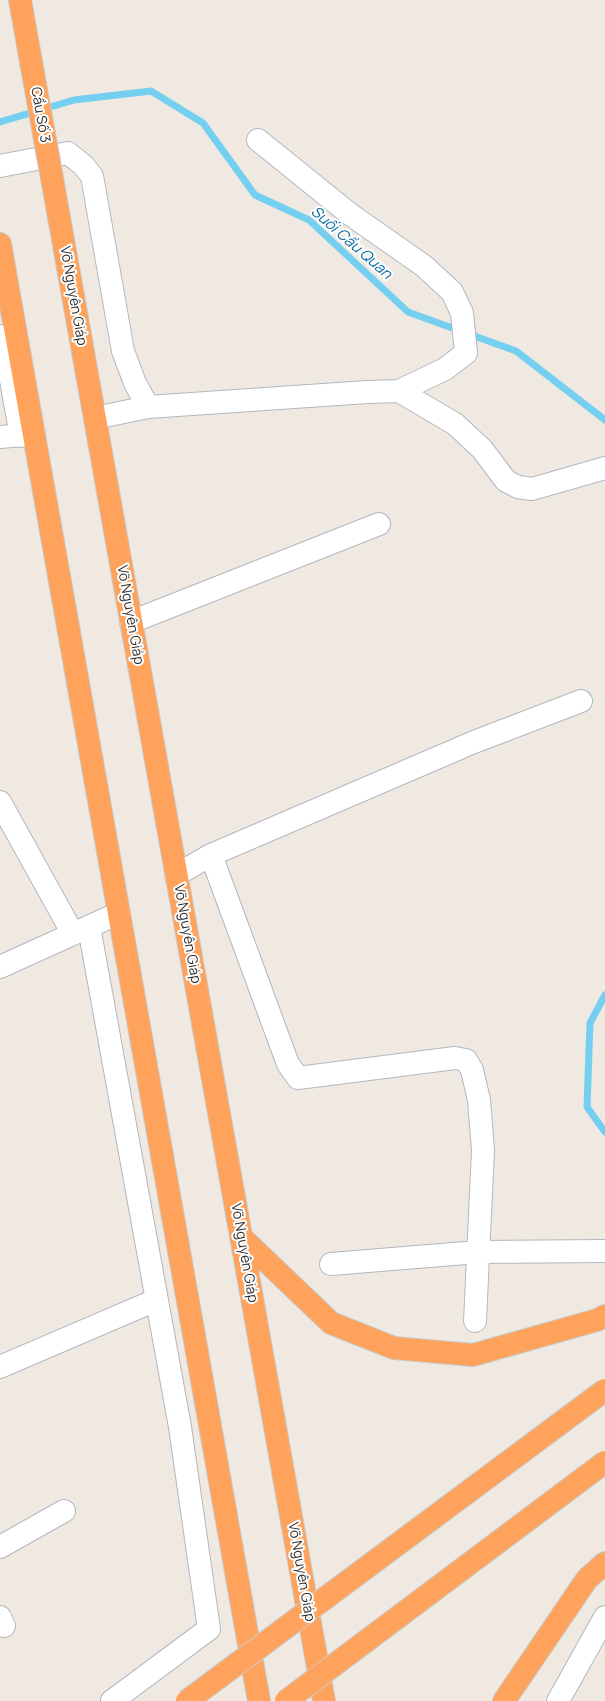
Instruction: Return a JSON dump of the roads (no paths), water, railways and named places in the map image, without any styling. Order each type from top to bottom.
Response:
[{"type":"highway","name":"Cầu Số 3","points":[[20,0],[50,167]]},
{"type":"highway","name":"Võ Nguyên Giáp","points":[[50,167],[324,1701]]},
{"type":"highway","points":[[0,244],[28,435],[119,913],[259,1701]]},
{"type":"highway","points":[[241,1237],[331,1323],[394,1348],[473,1355],[597,1320],[605,1316]]},
{"type":"highway","points":[[187,1701],[605,1390]]},
{"type":"highway","points":[[286,1701],[605,1462]]},
{"type":"highway","points":[[504,1701],[587,1580],[605,1562]]},
{"type":"street","points":[[94,418],[148,407],[400,391],[445,369],[466,353],[462,313],[452,292],[424,266],[351,215],[258,140]]},
{"type":"street","points":[[0,166],[68,153],[84,165],[92,176],[103,246],[123,351],[148,407]]},
{"type":"street","points":[[0,336],[11,380],[28,435],[0,437]]},
{"type":"street","points":[[400,391],[455,424],[482,449],[506,481],[518,487],[532,489],[605,468]]},
{"type":"street","points":[[131,622],[379,524]]},
{"type":"street","points":[[176,875],[211,855],[474,742],[581,701]]},
{"type":"street","points":[[0,802],[81,931],[156,1300],[180,1428],[210,1629],[112,1701]]},
{"type":"street","points":[[211,855],[288,1064],[298,1078],[455,1058],[466,1060],[472,1070],[479,1100],[483,1150],[476,1322]]},
{"type":"street","points":[[0,967],[119,913]]},
{"type":"street","points":[[331,1264],[478,1252],[605,1250]]},
{"type":"street","points":[[0,1367],[156,1300]]},
{"type":"street","points":[[0,1547],[64,1511]]},
{"type":"street","points":[[558,1701],[605,1617]]},
{"type":"waterway","name":"Suối Cầu Quan","points":[[0,122],[74,100],[151,91],[203,123],[255,195],[309,220],[408,312],[516,351],[605,420]]},
{"type":"waterway","name":"Suối Cầu Quan","points":[[605,995],[590,1023],[587,1107],[605,1132]]}]
